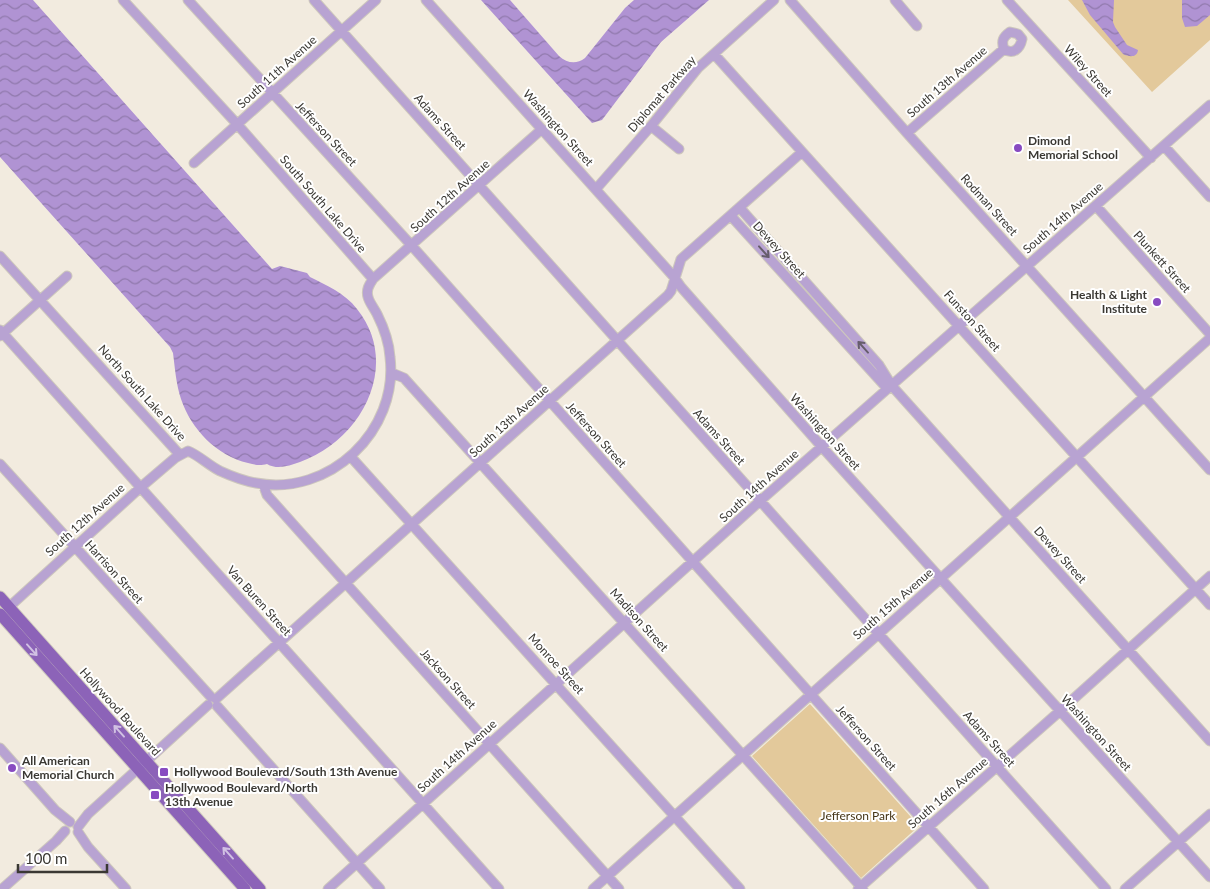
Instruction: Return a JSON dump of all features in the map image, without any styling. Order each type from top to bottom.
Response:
[{"type":"main road","name":"Hollywood Boulevard","points":[[0,597],[2,612],[142,765],[260,889]]},
{"type":"main road","name":"Hollywood Boulevard","points":[[142,765],[245,889]]},
{"type":"street","name":"South South Lake Drive","points":[[123,0],[237,124],[373,279]]},
{"type":"street","name":"Jefferson Street","points":[[188,0],[412,246],[984,889]]},
{"type":"street","name":"Adams Street","points":[[314,0],[1106,889]]},
{"type":"street","name":"South 11th Avenue","points":[[194,163],[376,0]]},
{"type":"street","name":"Washington Street","points":[[426,0],[596,189],[674,277],[681,288],[940,579],[1210,877]]},
{"type":"street","name":"Diplomat Parkway","points":[[596,189],[651,126],[684,84],[774,0]]},
{"type":"street","name":"Rodman Street","points":[[790,0],[1210,470]]},
{"type":"street","points":[[895,0],[917,26]]},
{"type":"street","name":"Wiley Street","points":[[1007,0],[1150,158]]},
{"type":"street","name":"South 13th Avenue","points":[[907,133],[1004,49]]},
{"type":"street","name":"Funston Street","points":[[714,54],[1210,605]]},
{"type":"street","name":"South 14th Avenue","points":[[328,889],[760,501],[1210,105]]},
{"type":"street","points":[[651,126],[679,149]]},
{"type":"street","name":"South 12th Avenue","points":[[373,279],[542,130]]},
{"type":"street","points":[[1164,146],[1210,197]]},
{"type":"street","name":"South 13th Avenue","points":[[4,886],[72,829],[668,295],[681,259],[802,152]]},
{"type":"street","name":"Plunkett Street","points":[[1096,206],[1210,334]]},
{"type":"street","name":"Dewey Street","points":[[740,208],[879,365],[892,386],[1210,741]]},
{"type":"street","name":"Dewey Street","points":[[731,216],[885,386],[892,386]]},
{"type":"street","name":"North South Lake Drive","points":[[0,256],[180,455],[188,451],[198,455],[220,471],[247,481],[275,485],[300,482],[325,472],[351,457]]},
{"type":"street","points":[[1,333],[67,276]]},
{"type":"street","points":[[351,457],[378,424],[389,391],[392,373],[388,339],[368,298],[368,288],[373,279]]},
{"type":"street","name":"Van Buren Street","points":[[1,333],[280,642],[499,889]]},
{"type":"street","name":"South 15th Avenue","points":[[593,889],[1210,338]]},
{"type":"street","name":"Madison Street","points":[[392,373],[404,378],[861,888]]},
{"type":"street","name":"South 12th Avenue","points":[[2,612],[74,546],[180,455]]},
{"type":"street","name":"Monroe Street","points":[[351,457],[740,889]]},
{"type":"street","name":"Harrison Street","points":[[0,464],[380,889]]},
{"type":"street","name":"Jackson Street","points":[[263,484],[266,495],[619,889]]},
{"type":"street","name":"South 16th Avenue","points":[[861,888],[1210,576]]},
{"type":"street","points":[[0,748],[126,889]]},
{"type":"street","points":[[1124,889],[1210,814]]},
{"type":"green space","points":[[1068,0],[1210,0],[1210,40],[1152,92]]},
{"type":"green space","name":"Jefferson Park","points":[[810,704],[919,826],[861,878],[752,756]]},
{"type":"water","points":[[0,0],[33,0],[272,269],[280,266],[307,273],[310,277],[341,294],[357,309],[370,331],[376,354],[375,376],[368,399],[357,419],[341,437],[322,452],[287,466],[258,465],[226,454],[207,440],[198,431],[185,410],[177,382],[173,353],[170,347],[0,157]]},
{"type":"water","points":[[481,0],[510,0],[559,56],[568,62],[575,62],[585,58],[625,8],[634,0],[709,0],[661,42],[602,120],[592,123]]},
{"type":"water","points":[[1082,0],[1114,0],[1113,22],[1127,45],[1138,50],[1134,56],[1123,54],[1090,15]]},
{"type":"water","points":[[1182,0],[1210,0],[1210,15],[1197,26],[1185,27],[1182,18]]},
{"type":"place","name":"Dimond Memorial School","points":[[1018,148]]},
{"type":"place","name":"Health & Light Institute","points":[[1157,302]]},
{"type":"place","name":"All American Memorial Church","points":[[12,768]]},
{"type":"place","name":"Hollywood Boulevard/South 13th Avenue","points":[[164,772]]},
{"type":"place","name":"Hollywood Boulevard/North 13th Avenue","points":[[155,795]]}]
